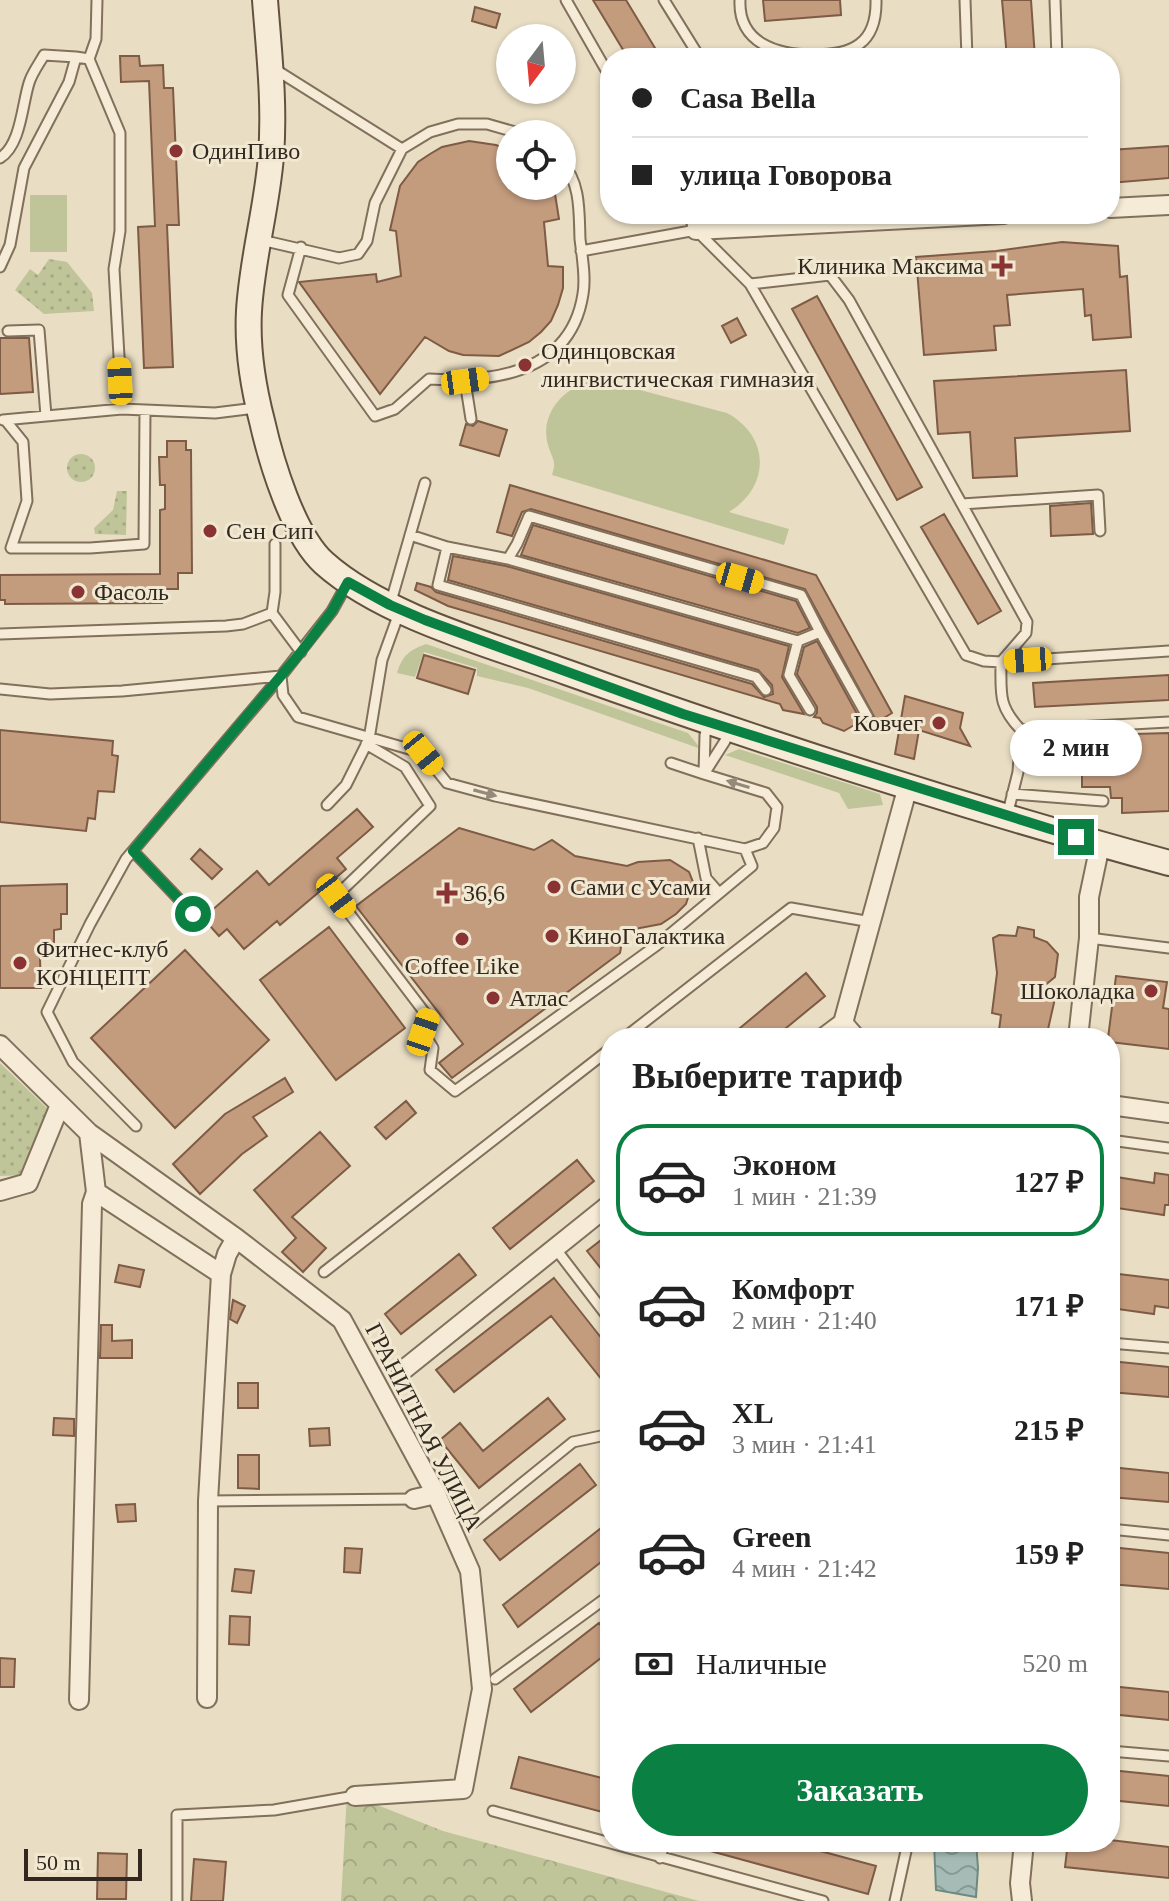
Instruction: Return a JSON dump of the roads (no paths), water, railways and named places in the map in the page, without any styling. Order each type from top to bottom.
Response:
[{"type":"main road","points":[[265,0],[271,67],[271,160],[249,312],[251,362],[259,408],[284,493],[298,527],[316,555],[348,582],[395,608],[719,726],[908,786],[1010,805],[1100,845],[1169,863]]},
{"type":"street","points":[[1120,207],[1169,205]]},
{"type":"street","points":[[836,1028],[843,1023],[908,786]]},
{"type":"street","points":[[1079,1028],[1089,938],[1089,897],[1100,845]]},
{"type":"street","points":[[843,1023],[847,1028]]},
{"type":"street","name":"ГРАНИТНАЯ УЛИЦА","points":[[0,1045],[89,1133],[236,1238],[342,1320],[436,1494],[470,1571],[482,1689],[463,1789],[355,1796]]},
{"type":"street","points":[[0,1192],[28,1183],[60,1105]]},
{"type":"street","points":[[1120,1106],[1169,1113]]},
{"type":"street","points":[[79,1700],[92,1204],[96,1192],[89,1133]]},
{"type":"street","points":[[96,1192],[221,1274]]},
{"type":"street","points":[[402,1371],[600,1212]]},
{"type":"street","points":[[207,1698],[208,1501],[221,1274],[236,1238]]},
{"type":"street","points":[[414,1499],[436,1494]]},
{"type":"street","points":[[1022,1901],[1023,1852]]},
{"type":"lane","points":[[97,0],[96,39],[89,59],[120,133],[120,231],[114,269],[122,409]]},
{"type":"lane","points":[[566,0],[600,60]]},
{"type":"lane","points":[[664,0],[694,48]]},
{"type":"lane","points":[[740,0],[742,22],[766,48]]},
{"type":"lane","points":[[854,48],[871,32],[876,0]]},
{"type":"lane","points":[[965,0],[967,48]]},
{"type":"lane","points":[[1055,0],[1057,48]]},
{"type":"lane","points":[[0,158],[7,154],[13,141],[30,79],[44,55],[89,59]]},
{"type":"lane","points":[[0,267],[10,245],[24,168],[69,82],[76,57]]},
{"type":"lane","points":[[271,67],[402,149]]},
{"type":"lane","points":[[258,239],[339,258],[358,254],[367,241],[375,203],[393,173],[402,149],[430,132],[458,124],[496,127]]},
{"type":"lane","points":[[301,247],[288,295],[375,416],[395,409],[429,379],[465,381],[496,377],[545,359],[563,343],[577,320],[584,291],[576,189]]},
{"type":"lane","points":[[581,251],[684,224]]},
{"type":"lane","points":[[694,224],[750,284],[966,655],[1001,662],[1169,651]]},
{"type":"lane","points":[[750,284],[830,275],[849,300],[1027,622],[1026,633],[1001,662],[1001,701],[1007,716],[1021,730],[1169,722]]},
{"type":"lane","points":[[8,331],[39,330],[46,416]]},
{"type":"lane","points":[[465,381],[471,419]]},
{"type":"lane","points":[[3,420],[122,409],[215,413],[259,408]]},
{"type":"lane","points":[[3,420],[23,442],[27,501],[11,548],[90,548],[144,544],[145,411]]},
{"type":"lane","points":[[327,805],[346,785],[368,742],[382,660],[425,483]]},
{"type":"lane","points":[[962,504],[1098,495],[1100,531]]},
{"type":"lane","points":[[508,559],[529,516],[801,595],[867,716]]},
{"type":"lane","points":[[410,535],[447,547],[508,559],[798,641],[820,632]]},
{"type":"lane","points":[[275,544],[272,613],[301,652]]},
{"type":"lane","points":[[447,547],[438,585],[756,677],[766,690]]},
{"type":"lane","points":[[136,1126],[73,1062],[47,1012],[90,924],[133,851],[301,652],[332,611],[348,582]]},
{"type":"lane","points":[[0,634],[226,626],[243,624],[272,613]]},
{"type":"lane","points":[[798,641],[789,675],[810,710]]},
{"type":"lane","points":[[281,676],[283,695],[298,717],[368,742],[423,753],[447,783],[533,806],[745,849],[763,843],[774,828],[777,807],[766,793],[671,763]]},
{"type":"lane","points":[[0,689],[65,694],[281,676]]},
{"type":"lane","points":[[719,726],[725,741],[704,774],[705,735],[719,726]]},
{"type":"lane","points":[[1021,730],[1018,772],[1010,805],[1103,801]]},
{"type":"lane","points":[[368,742],[405,767],[430,806],[336,896],[428,1017],[423,1032],[433,1048],[430,1070],[455,1091],[657,945],[752,866],[745,849]]},
{"type":"lane","points":[[698,838],[706,878],[719,893]]},
{"type":"lane","points":[[133,851],[193,914]]},
{"type":"lane","points":[[637,1028],[791,908],[871,922]]},
{"type":"lane","points":[[1089,938],[1169,948]]},
{"type":"lane","points":[[324,1272],[600,1057]]},
{"type":"lane","points":[[1120,1141],[1169,1148]]},
{"type":"lane","points":[[555,1248],[600,1307]]},
{"type":"lane","points":[[1120,1344],[1169,1348]]},
{"type":"lane","points":[[473,1523],[573,1442],[600,1436]]},
{"type":"lane","points":[[208,1501],[414,1499]]},
{"type":"lane","points":[[1120,1530],[1169,1535]]},
{"type":"lane","points":[[495,1679],[600,1602]]},
{"type":"lane","points":[[1120,1752],[1169,1756]]},
{"type":"lane","points":[[177,1901],[177,1815],[274,1810],[355,1796]]},
{"type":"lane","points":[[493,1811],[600,1841]]},
{"type":"lane","points":[[639,1852],[823,1901]]},
{"type":"lane","points":[[660,1858],[662,1852]]},
{"type":"lane","points":[[895,1901],[906,1852]]},
{"type":"water","points":[[934,1852],[977,1852],[976,1897],[936,1890]]},
{"type":"place","name":"ОдинПиво","points":[[176,151]]},
{"type":"place","name":"Клиника Максима","points":[[1002,266]]},
{"type":"place","name":"Одинцовская лингвистическая гимназия","points":[[525,365]]},
{"type":"place","name":"Сен Сип","points":[[210,531]]},
{"type":"place","name":"Фасоль","points":[[78,592]]},
{"type":"place","name":"Ковчег","points":[[939,723]]},
{"type":"place","name":"Сами с Усами","points":[[554,887]]},
{"type":"place","name":"36,6","points":[[447,893]]},
{"type":"place","name":"КиноГалактика","points":[[552,936]]},
{"type":"place","name":"Coffee Like","points":[[462,939]]},
{"type":"place","name":"Фитнес-клуб КОНЦЕПТ","points":[[20,963]]},
{"type":"place","name":"Шоколадка","points":[[1151,991]]},
{"type":"place","name":"Атлас","points":[[493,998]]}]
